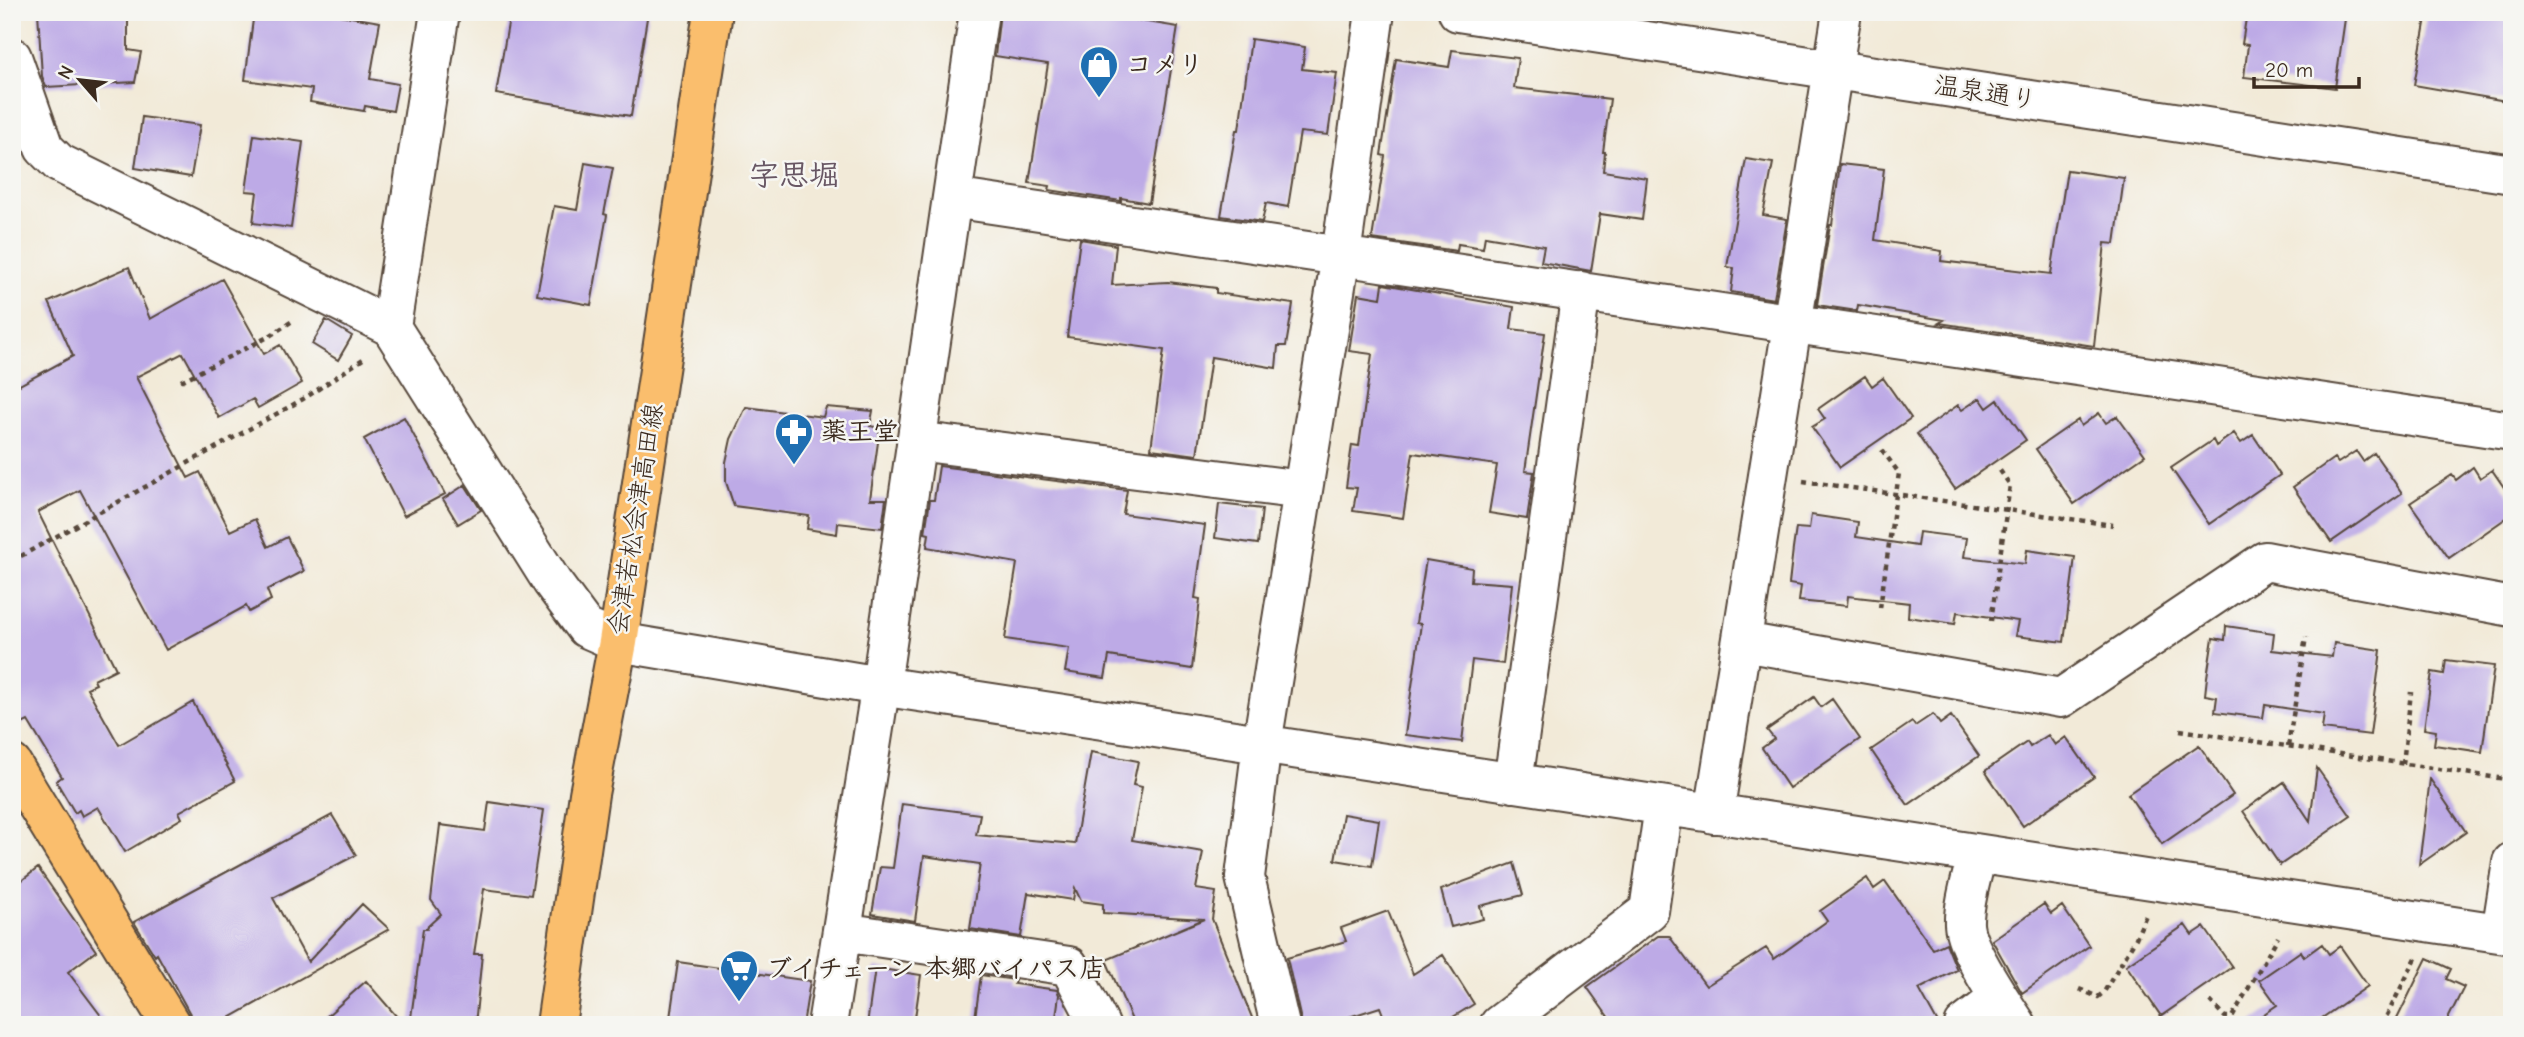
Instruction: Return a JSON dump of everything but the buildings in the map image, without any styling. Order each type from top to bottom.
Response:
[{"type":"main road","name":"会津若松会津高田線","points":[[556,1025],[589,794],[618,642],[713,12]]},
{"type":"main road","points":[[12,764],[171,1025]]},
{"type":"street","points":[[394,331],[440,12]]},
{"type":"street","points":[[827,1025],[880,687],[979,12]]},
{"type":"street","points":[[1280,1025],[1245,877],[1262,744],[1341,255],[1375,12]]},
{"type":"street","name":"温泉通り","points":[[1458,12],[2512,174]]},
{"type":"street","points":[[1714,814],[1842,12]]},
{"type":"street","points":[[12,57],[44,148],[59,163],[394,331],[569,607],[586,628],[618,642],[880,687],[2506,934],[2512,862]]},
{"type":"street","points":[[951,198],[2512,431]]},
{"type":"street","points":[[1513,783],[1581,291]]},
{"type":"street","points":[[916,441],[1303,491]]},
{"type":"street","points":[[1743,642],[2061,698],[2265,561],[2512,607]]},
{"type":"street","points":[[1499,1025],[1649,911],[1664,806]]},
{"type":"street","points":[[1964,1025],[2008,1011],[1966,936],[1964,923],[1977,854]]},
{"type":"street","points":[[842,932],[1069,966],[1100,1025]]},
{"type":"path","points":[[181,381],[268,337],[330,297]]},
{"type":"path","points":[[12,561],[305,398],[394,331]]},
{"type":"path","points":[[1880,608],[1899,472],[1882,450]]},
{"type":"path","points":[[1991,621],[2010,485],[1999,469]]},
{"type":"path","points":[[1768,476],[2113,525]]},
{"type":"path","points":[[2288,746],[2306,637]]},
{"type":"path","points":[[2403,764],[2411,692]]},
{"type":"path","points":[[2180,730],[2512,780]]},
{"type":"path","points":[[2079,989],[2098,997],[2104,992],[2136,939],[2146,916],[2147,880]]},
{"type":"path","points":[[2210,1001],[2225,1017],[2232,1017],[2297,902]]},
{"type":"path","points":[[2382,1025],[2434,923]]},
{"type":"place","name":"コメリ","points":[[1099,99]]},
{"type":"place","name":"薬王堂","points":[[794,466]]},
{"type":"place","name":"ブイチェーン 本郷バイパス店","points":[[739,1003]]},
{"type":"district","name":"字思堀","points":[[794,175]]}]
